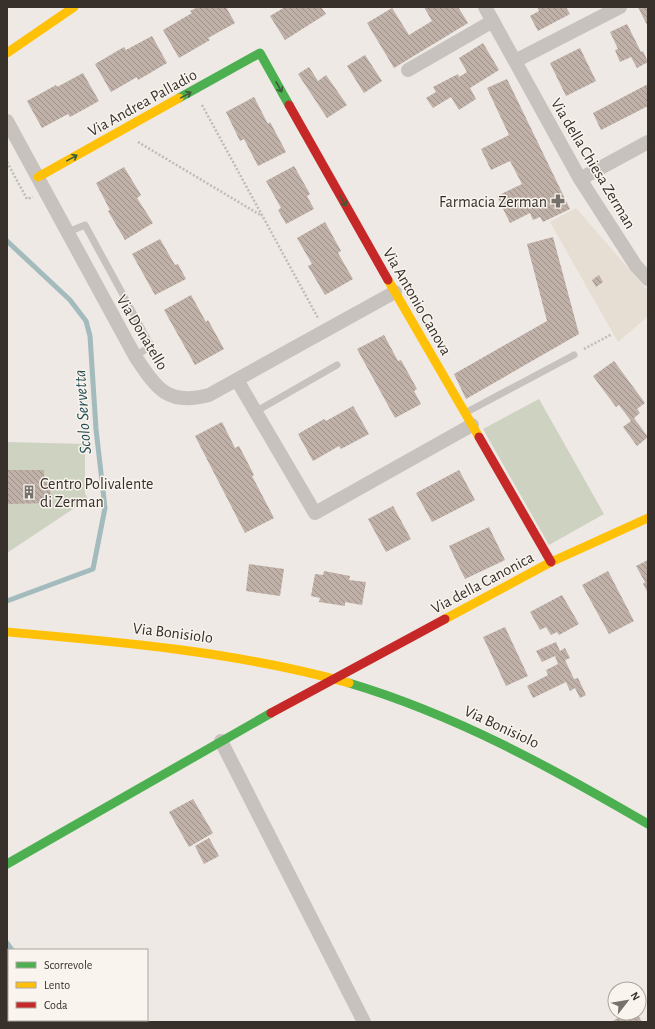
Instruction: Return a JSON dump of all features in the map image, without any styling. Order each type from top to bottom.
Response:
[{"type":"street","points":[[7,53],[74,7]]},
{"type":"street","name":"Via della Chiesa Zerman","points":[[484,7],[580,179],[636,266],[648,279]]},
{"type":"street","points":[[515,61],[620,7]]},
{"type":"street","points":[[408,70],[493,21]]},
{"type":"street","name":"Via Andrea Palladio","points":[[38,177],[260,53]]},
{"type":"street","name":"Via Antonio Canova","points":[[260,53],[395,292],[551,562]]},
{"type":"street","name":"Via Donatello","points":[[7,121],[135,356],[152,382],[164,392],[179,398],[194,399],[209,395],[395,292]]},
{"type":"street","points":[[580,179],[648,142]]},
{"type":"street","points":[[237,380],[315,513],[468,419]]},
{"type":"street","name":"Via della Canonica","points":[[332,679],[551,562],[648,518]]},
{"type":"street","name":"Via Bonisiolo","points":[[7,632],[203,652],[276,665],[332,679],[427,710],[472,729],[537,761],[648,824]]},
{"type":"street","points":[[7,864],[220,741],[332,679]]},
{"type":"street","points":[[220,741],[364,1022]]},
{"type":"lane","points":[[468,419],[574,354]]},
{"type":"lane","points":[[255,412],[337,366]]},
{"type":"path","points":[[194,90],[325,331]]},
{"type":"path","points":[[126,128],[133,139],[263,216]]},
{"type":"path","points":[[574,354],[612,334]]},
{"type":"green space","points":[[539,399],[604,514],[549,545],[483,429]]},
{"type":"green space","points":[[7,442],[85,444],[85,493],[88,499],[7,553]]},
{"type":"shaded area","points":[[576,208],[648,291],[648,316],[618,342],[550,222]]},
{"type":"building","points":[[198,7],[226,7],[235,23],[208,38],[210,40],[179,58],[163,30],[192,13],[190,11]]},
{"type":"building","points":[[285,7],[321,7],[326,14],[285,40],[270,16]]},
{"type":"building","points":[[424,7],[458,7],[468,23],[394,68],[367,23],[392,8],[409,35],[432,21]]},
{"type":"building","points":[[537,7],[566,7],[570,14],[538,31],[530,16],[539,11]]},
{"type":"building","points":[[638,7],[648,7],[648,27]]},
{"type":"building","points":[[627,24],[641,52],[643,51],[648,62],[637,68],[631,57],[620,62],[615,50],[618,49],[610,32]]},
{"type":"building","points":[[152,36],[167,63],[138,80],[137,77],[111,92],[95,64],[124,47],[126,50]]},
{"type":"building","points":[[483,43],[499,70],[470,88],[476,99],[459,110],[451,97],[433,108],[426,98],[436,92],[433,87],[458,74],[459,77],[467,72],[459,58]]},
{"type":"building","points":[[580,48],[596,81],[566,96],[550,63]]},
{"type":"building","points":[[365,55],[382,81],[364,93],[347,66]]},
{"type":"building","points":[[309,67],[318,81],[326,75],[347,105],[327,118],[298,74]]},
{"type":"building","points":[[83,73],[99,101],[70,117],[68,114],[42,128],[27,101],[56,85],[57,87]]},
{"type":"building","points":[[507,79],[570,209],[543,222],[540,217],[533,220],[530,213],[510,223],[497,196],[522,184],[510,161],[491,170],[481,149],[509,135],[487,88]]},
{"type":"building","points":[[648,84],[648,106],[601,130],[593,113]]},
{"type":"building","points":[[254,97],[268,124],[270,122],[286,152],[258,166],[244,139],[240,141],[226,112]]},
{"type":"building","points":[[294,166],[310,194],[307,196],[314,209],[286,224],[278,210],[281,208],[266,181]]},
{"type":"building","points":[[124,167],[141,195],[137,198],[153,223],[125,240],[108,211],[110,210],[96,183]]},
{"type":"building","points":[[325,222],[341,251],[338,253],[353,279],[325,295],[308,266],[312,264],[297,238]]},
{"type":"building","points":[[553,237],[579,334],[466,399],[454,374],[547,321],[527,244]]},
{"type":"building","points":[[160,239],[175,265],[178,264],[186,279],[155,295],[132,254]]},
{"type":"building","points":[[599,275],[603,282],[596,287],[592,280]]},
{"type":"building","points":[[191,295],[206,322],[208,320],[224,349],[195,365],[164,310]]},
{"type":"building","points":[[384,335],[398,361],[401,360],[417,389],[414,391],[421,404],[395,418],[357,349]]},
{"type":"building","points":[[614,361],[645,403],[637,409],[640,413],[634,418],[648,437],[637,446],[623,427],[631,421],[619,405],[616,407],[593,376]]},
{"type":"building","points":[[353,406],[369,434],[341,449],[339,446],[313,461],[298,434],[324,419],[326,421]]},
{"type":"building","points":[[222,422],[235,448],[239,446],[254,475],[252,476],[274,518],[245,533],[195,436]]},
{"type":"building","name":"Centro Polivalente di Zerman","points":[[7,470],[44,470],[44,482],[50,482],[51,503],[7,504]]},
{"type":"building","points":[[459,470],[475,500],[432,522],[416,493]]},
{"type":"building","points":[[393,506],[411,539],[386,552],[368,519]]},
{"type":"building","points":[[489,527],[505,560],[465,579],[449,546]]},
{"type":"building","points":[[648,560],[648,593],[643,584],[645,582],[636,566]]},
{"type":"building","points":[[249,564],[284,569],[280,596],[246,591]]},
{"type":"building","points":[[324,571],[350,576],[349,580],[366,582],[362,605],[345,602],[345,606],[319,602],[320,598],[311,596],[315,574],[323,575]]},
{"type":"building","points":[[608,571],[634,621],[609,634],[582,585]]},
{"type":"building","points":[[562,595],[579,624],[559,635],[557,632],[551,635],[546,627],[540,630],[530,612]]},
{"type":"building","points":[[505,627],[528,676],[506,686],[483,637]]},
{"type":"building","points":[[556,642],[560,651],[565,648],[570,658],[565,660],[574,679],[578,678],[586,695],[580,698],[575,688],[570,691],[566,682],[533,698],[527,686],[548,675],[546,670],[558,664],[555,656],[542,662],[536,651]]},
{"type":"building","points":[[193,799],[213,833],[189,847],[169,812]]},
{"type":"building","points":[[209,838],[219,856],[204,864],[195,846]]},
{"type":"building","points":[[641,1021],[642,1022],[611,1022]]},
{"type":"waterway","name":"Scolo Servetta","points":[[7,241],[70,300],[86,321],[90,336],[96,429],[105,508],[93,569],[7,601]]},
{"type":"waterway","name":"Scolo Servetta","points":[[7,943],[11,949]]},
{"type":"traffic: fast","points":[[179,98],[260,53],[289,105]]},
{"type":"traffic: fast","points":[[349,683],[389,696],[427,711],[503,744],[648,824]]},
{"type":"traffic: fast","points":[[7,864],[271,713]]},
{"type":"traffic: slow","points":[[7,53],[74,7]]},
{"type":"traffic: slow","points":[[38,177],[179,98]]},
{"type":"traffic: slow","points":[[388,280],[479,437]]},
{"type":"traffic: slow","points":[[445,619],[551,562],[648,518]]},
{"type":"traffic: slow","points":[[7,632],[136,644],[222,656],[265,663],[349,683]]},
{"type":"traffic: jam","points":[[289,105],[388,280]]},
{"type":"traffic: jam","points":[[479,437],[551,562]]},
{"type":"traffic: jam","points":[[271,713],[445,619]]},
{"type":"place","name":"Farmacia Zerman","points":[[558,201]]},
{"type":"place","name":"Centro Polivalente di Zerman","points":[[29,492]]}]
